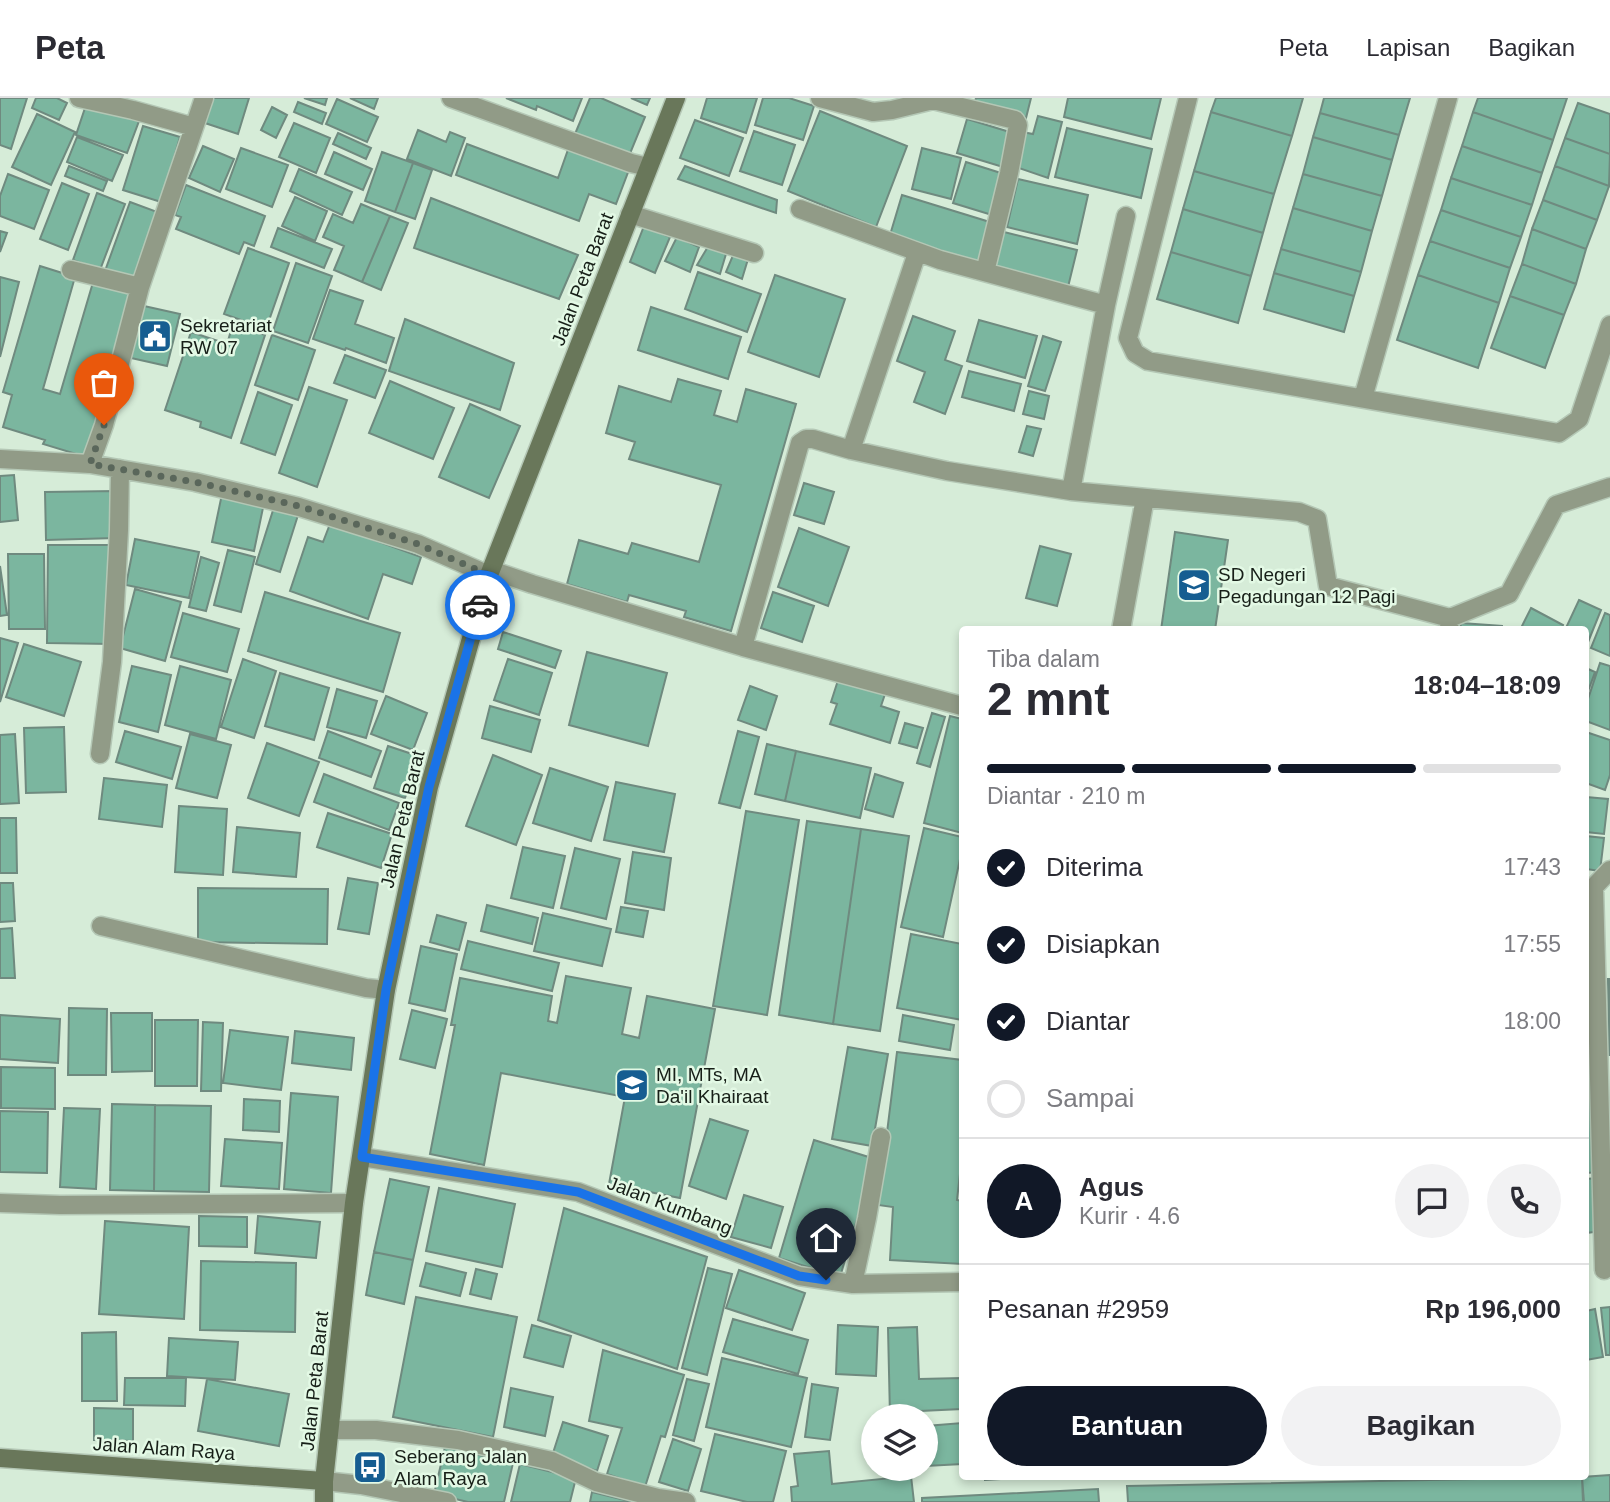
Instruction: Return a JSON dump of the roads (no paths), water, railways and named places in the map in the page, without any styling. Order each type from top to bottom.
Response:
[{"type":"main road","name":"Jalan Peta Barat","points":[[324,1502],[354,1203],[386,990],[429,787],[490,572],[676,98]]},
{"type":"main road","name":"Jalan Alam Raya","points":[[0,1458],[324,1481]]},
{"type":"street","points":[[79,98],[194,127]]},
{"type":"street","points":[[90,464],[104,425],[140,286],[204,98]]},
{"type":"street","points":[[452,98],[648,167]]},
{"type":"street","points":[[820,98],[873,112],[933,100],[1015,120],[1018,125],[1009,173],[985,272]]},
{"type":"street","points":[[1188,98],[1128,338],[1135,353],[1148,361],[1559,433],[1578,419],[1610,325]]},
{"type":"street","points":[[1363,398],[1448,98]]},
{"type":"street","points":[[800,209],[918,253],[1106,305]]},
{"type":"street","points":[[630,214],[754,253]]},
{"type":"street","points":[[1071,491],[1106,305],[1126,216]]},
{"type":"street","points":[[851,450],[918,253]]},
{"type":"street","points":[[71,270],[140,286]]},
{"type":"street","points":[[743,647],[800,443],[806,439],[947,471],[1071,491],[1299,512],[1317,519],[1328,586],[1450,624],[1509,594],[1556,505],[1610,487]]},
{"type":"street","points":[[0,459],[90,464],[195,482],[299,506],[418,544],[490,572],[743,647],[959,705]]},
{"type":"street","points":[[100,754],[112,662],[120,469]]},
{"type":"street","points":[[1122,626],[1145,498]]},
{"type":"street","points":[[1589,1270],[1607,1269],[1594,887],[1610,870]]},
{"type":"street","points":[[101,926],[366,988],[386,990]]},
{"type":"street","points":[[853,1284],[881,1137]]},
{"type":"street","name":"Jalan Kumbang","points":[[362,1157],[578,1192],[799,1276],[853,1284],[959,1282]]},
{"type":"street","points":[[0,1203],[354,1203]]},
{"type":"street","points":[[330,1430],[376,1430],[458,1440],[552,1461],[596,1482],[658,1499],[686,1502]]},
{"type":"street","points":[[324,1481],[361,1485],[447,1502]]},
{"type":"place","name":"Sekretariat RW 07","points":[[155,336]]},
{"type":"place","name":"SD Negeri Pegadungan 12 Pagi","points":[[1194,585]]},
{"type":"place","name":"MI, MTs, MA Da'il Khairaat","points":[[632,1085]]},
{"type":"place","name":"Seberang Jalan Alam Raya","points":[[370,1467]]}]
